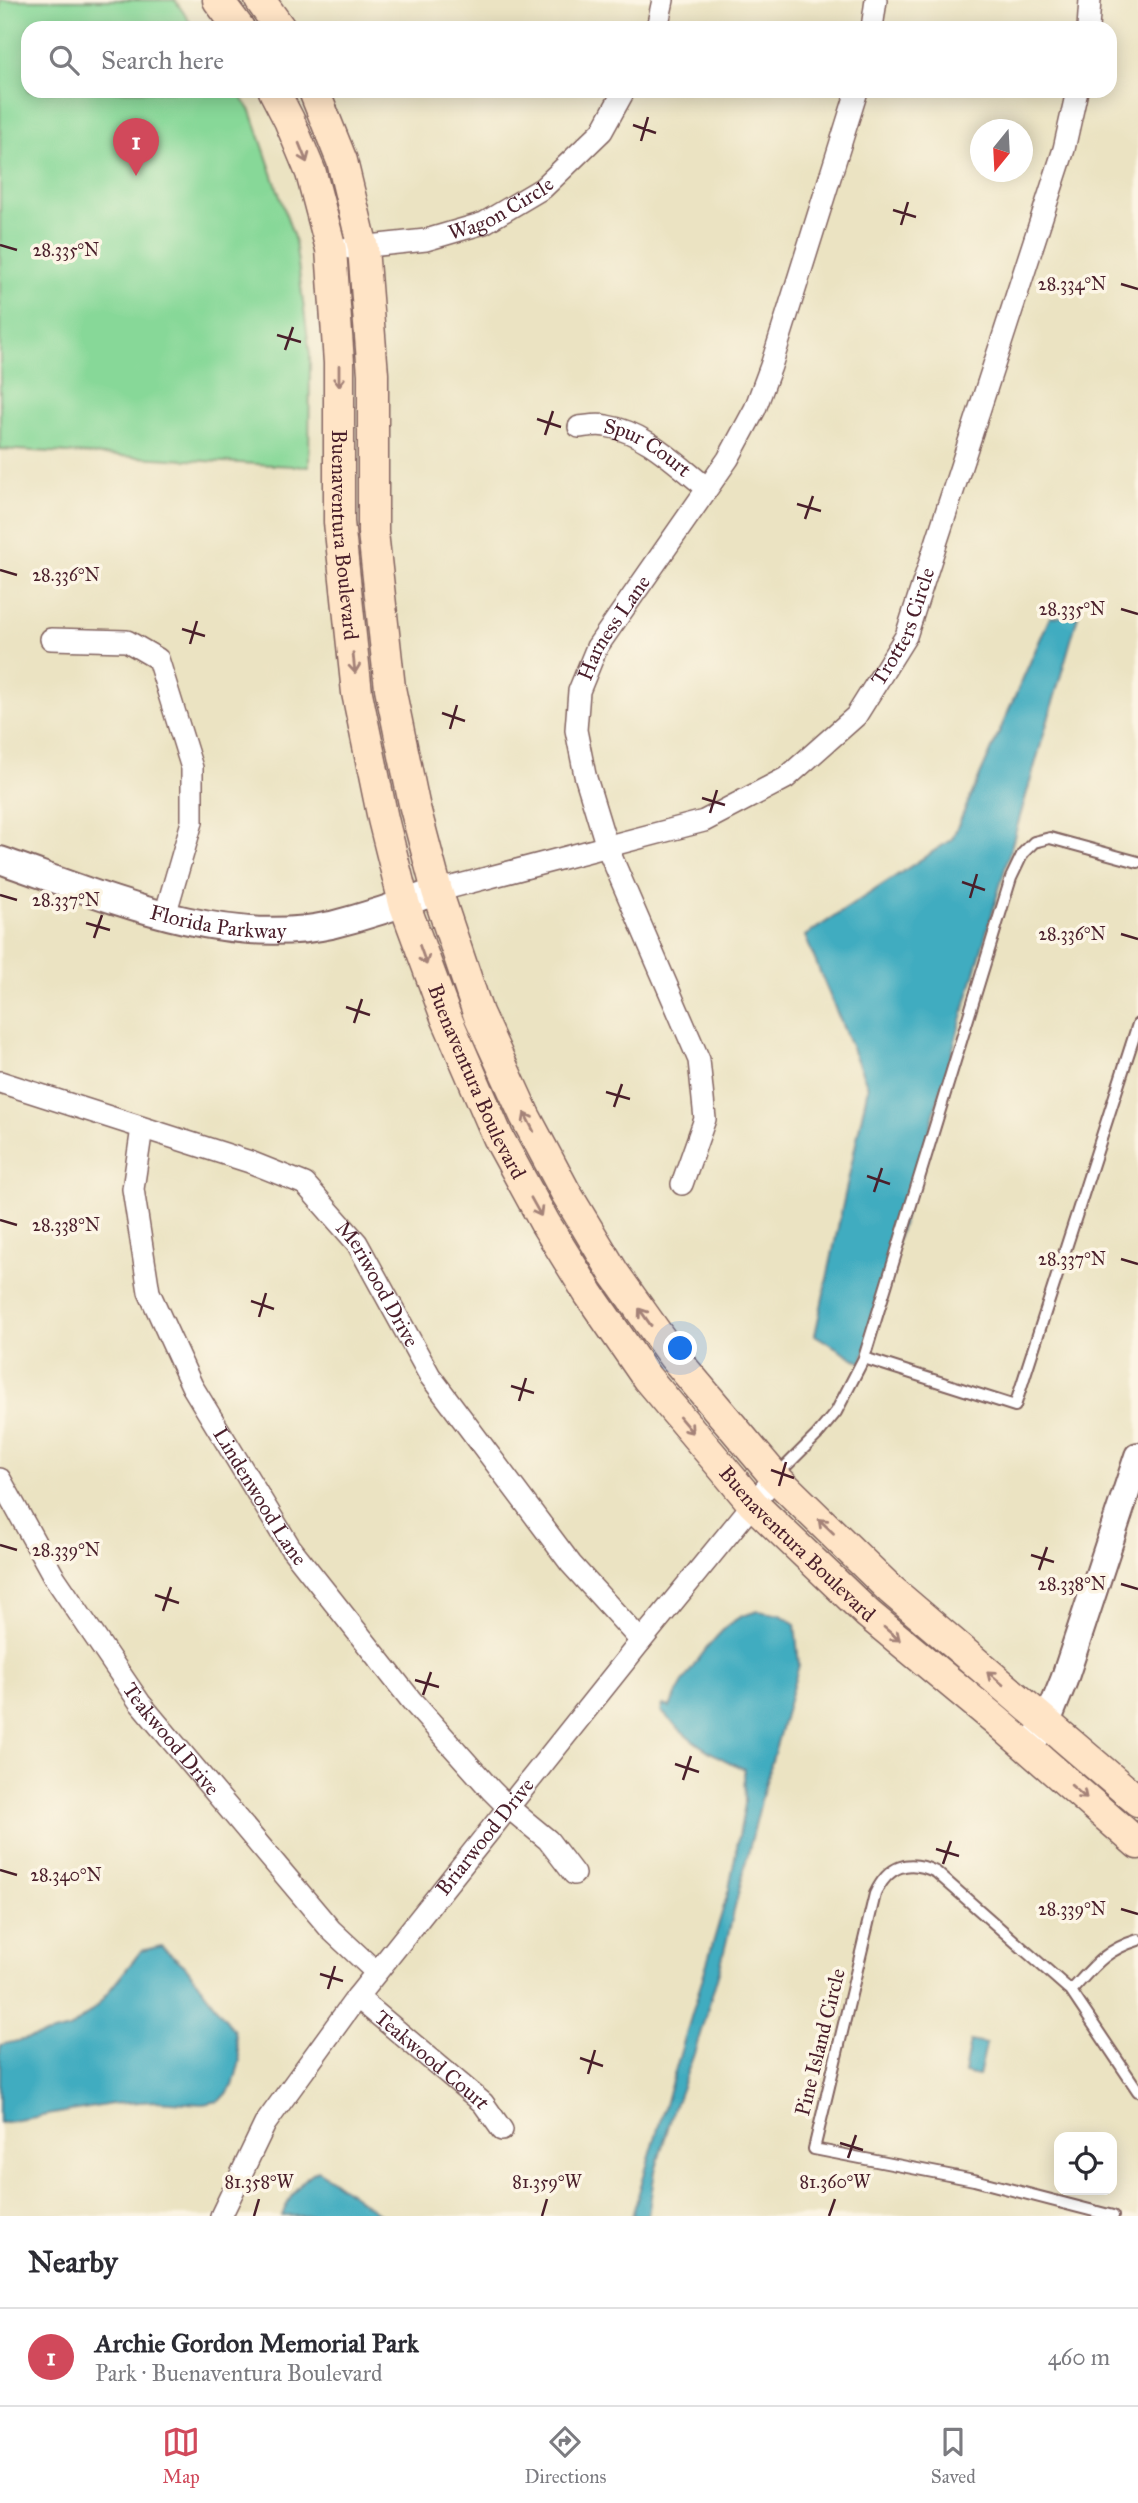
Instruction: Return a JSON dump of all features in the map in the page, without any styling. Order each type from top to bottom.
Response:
[{"type":"main road","points":[[218,0],[234,21]]},
{"type":"main road","points":[[260,0],[275,21]]},
{"type":"main road","name":"Buenaventura Boulevard","points":[[278,98],[310,173],[331,249],[340,363],[339,522],[357,692],[383,819],[404,903],[446,1017],[498,1137],[545,1223],[589,1294],[647,1378],[752,1504],[867,1614],[1028,1747],[1138,1844]]},
{"type":"main road","name":"Buenaventura Boulevard","points":[[317,98],[342,161],[363,248],[373,374],[373,532],[390,688],[414,803],[437,891],[478,1013],[525,1116],[566,1193],[614,1273],[673,1356],[775,1477],[890,1589],[1138,1801]]},
{"type":"street","points":[[658,21],[663,0]]},
{"type":"street","points":[[874,21],[876,0]]},
{"type":"street","points":[[1088,21],[1090,0]]},
{"type":"street","name":"Wagon Circle","points":[[331,249],[426,240],[484,223],[543,188],[602,131],[620,98]]},
{"type":"street","name":"Harness Lane","points":[[682,1184],[705,1119],[699,1060],[607,847],[585,775],[576,730],[579,691],[597,647],[743,432],[767,377],[855,98]]},
{"type":"street","name":"Trotters Circle","points":[[437,891],[704,821],[786,778],[856,716],[906,636],[1063,149],[1075,98]]},
{"type":"street","name":"Spur Court","points":[[579,427],[604,425],[633,433],[707,488]]},
{"type":"street","points":[[51,639],[127,641],[158,659],[192,768],[192,822],[165,915]]},
{"type":"street","name":"Florida Parkway","points":[[0,860],[165,915],[225,928],[269,931],[329,925],[437,891]]},
{"type":"street","name":"Meriwood Drive","points":[[0,1082],[250,1162],[305,1184],[357,1243],[430,1376],[571,1564],[641,1641]]},
{"type":"street","name":"Lindenwood Lane","points":[[142,1128],[133,1189],[149,1292],[192,1386],[290,1547],[411,1700],[508,1807],[548,1840],[574,1874]]},
{"type":"street","points":[[1028,1747],[1047,1722],[1065,1680],[1138,1456]]},
{"type":"street","name":"Briarwood Drive","points":[[221,2216],[265,2124],[356,1997],[775,1477]]},
{"type":"street","name":"Teakwood Drive","points":[[0,1479],[53,1575],[140,1703],[331,1930],[376,1972]]},
{"type":"street","name":"Teakwood Court","points":[[356,1997],[483,2103],[502,2130]]},
{"type":"lane","points":[[775,1477],[836,1412],[863,1358],[1011,878],[1023,853],[1034,842],[1050,838],[1138,862]]},
{"type":"lane","points":[[863,1358],[1014,1406],[1138,1024]]},
{"type":"lane","name":"Pine Island Circle","points":[[1113,2216],[974,2180],[814,2149],[875,1894],[881,1881],[891,1871],[914,1864],[936,1872],[1071,1991],[1138,2091]]},
{"type":"lane","points":[[1071,1991],[1101,1958],[1118,1946],[1138,1940]]},
{"type":"green space","points":[[0,0],[175,0],[189,21],[21,21],[21,98],[242,98],[251,111],[295,241],[310,355],[309,467],[0,449]]},
{"type":"water","points":[[1078,616],[862,1363],[815,1335],[868,1087],[805,936],[952,839],[1050,617]]},
{"type":"water","points":[[758,1611],[781,1615],[795,1624],[799,1665],[764,1789],[720,1968],[655,2171],[648,2216],[632,2216],[729,1889],[745,1804],[744,1769],[699,1745],[661,1711],[663,1705],[670,1707],[691,1670],[721,1632],[742,1616]]},
{"type":"water","points":[[161,1946],[185,1966],[234,2031],[240,2061],[233,2086],[219,2101],[203,2104],[155,2101],[112,2104],[0,2123],[0,2045],[70,2029],[97,2006],[141,1951]]},
{"type":"water","points":[[970,2041],[986,2044],[979,2076],[964,2073]]},
{"type":"water","points":[[318,2170],[382,2216],[282,2216],[296,2190],[306,2178]]},
{"type":"place","name":"Archie Gordon Memorial Park","points":[[136,176]]}]
